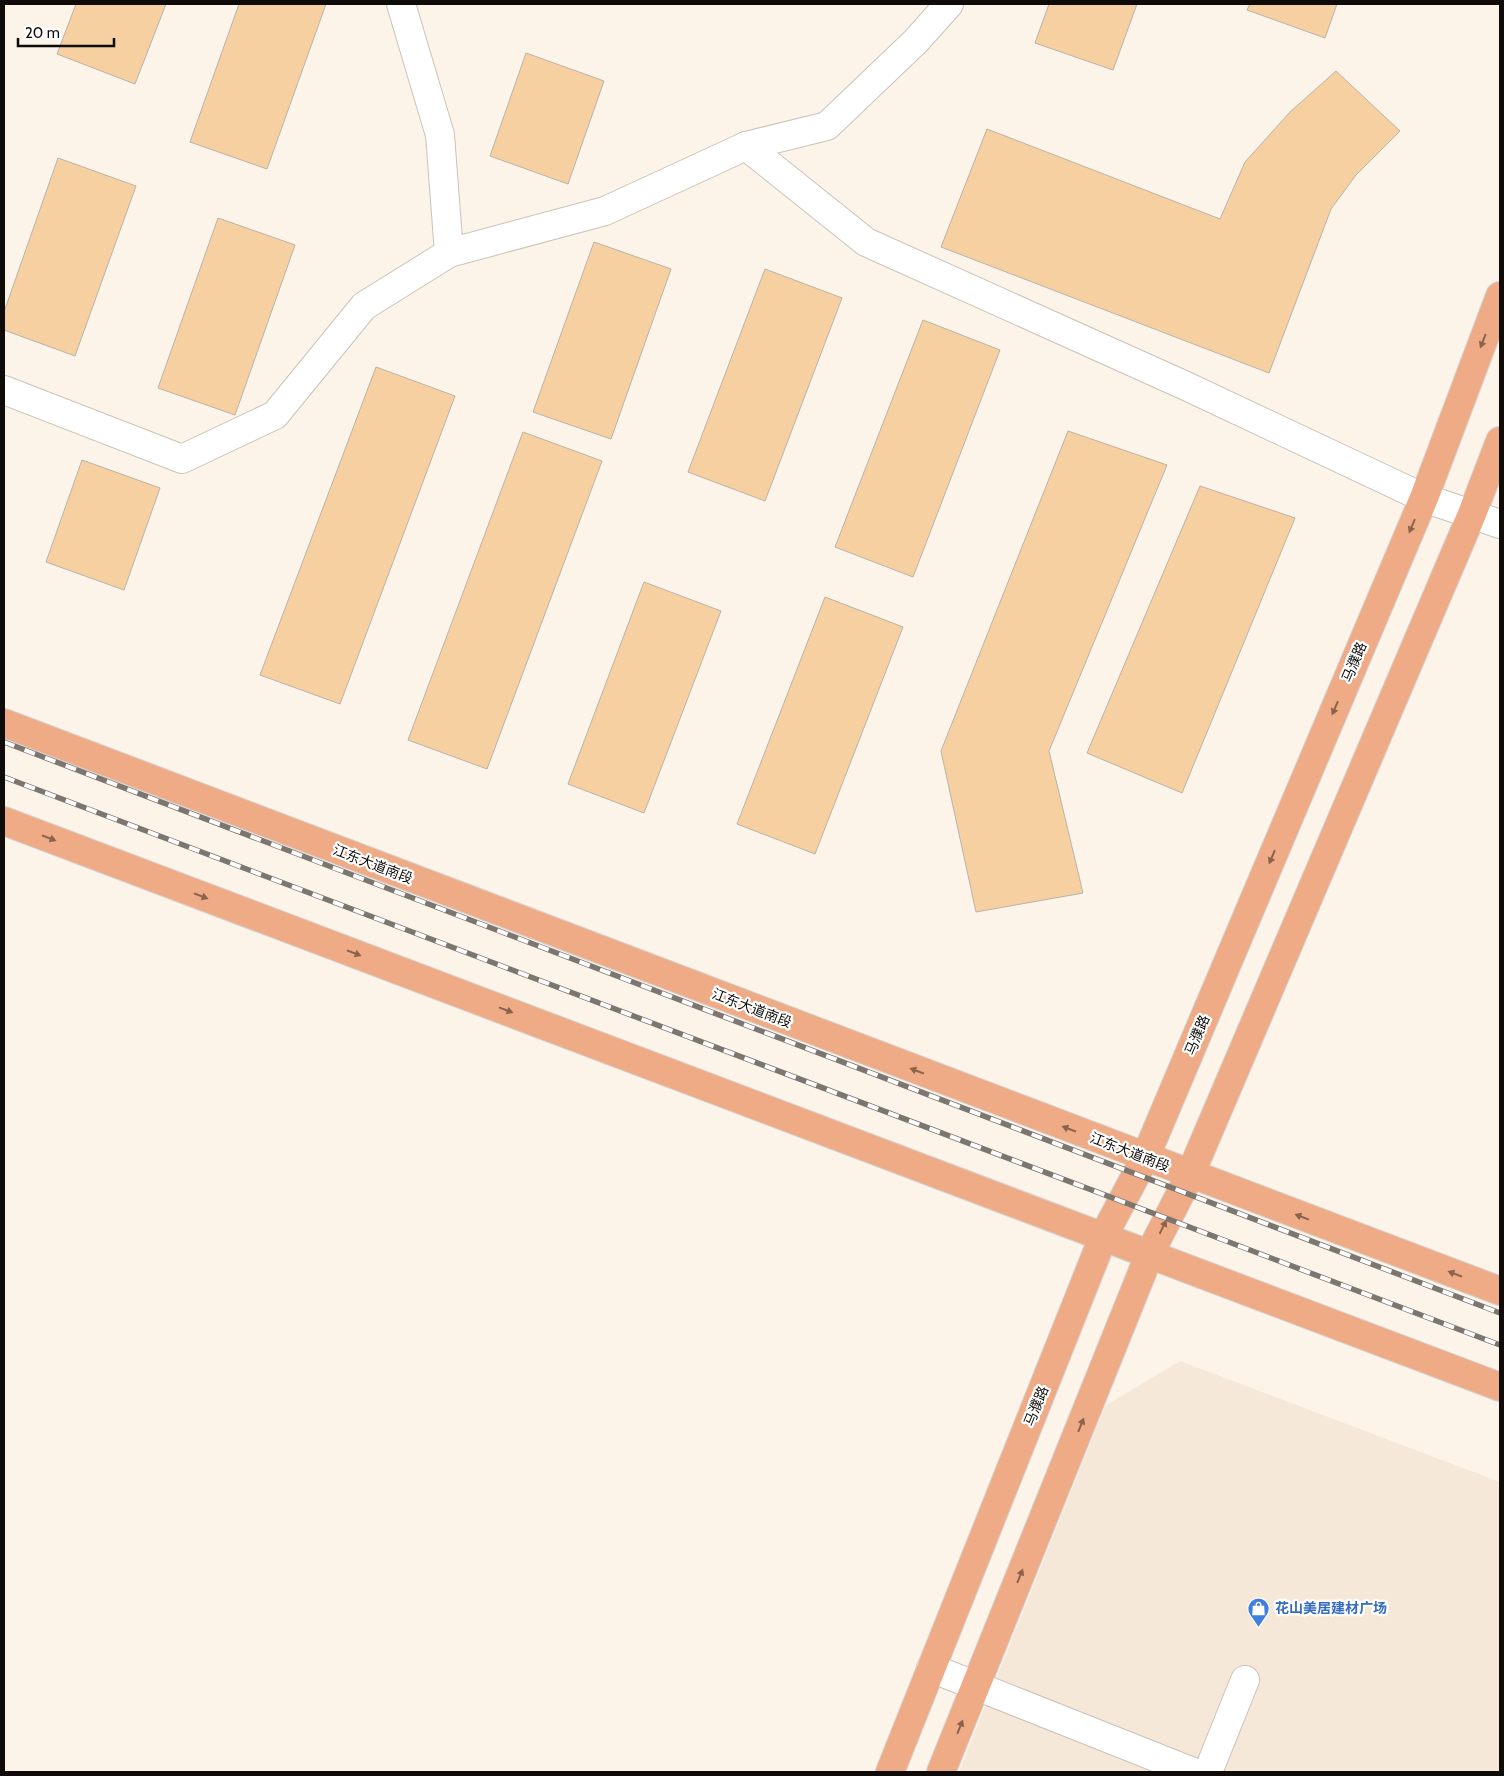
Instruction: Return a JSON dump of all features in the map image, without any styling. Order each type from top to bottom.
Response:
[{"type":"main road","name":"马濮路","points":[[890,1772],[1104,1235],[1145,1158],[1424,498],[1500,296]]},
{"type":"main road","points":[[942,1772],[1150,1253],[1190,1175],[1472,514],[1500,441]]},
{"type":"main road","name":"江东大道南段","points":[[4,723],[1145,1158],[1500,1291]]},
{"type":"main road","points":[[4,821],[1104,1235],[1500,1387]]},
{"type":"street","points":[[401,4],[440,135],[449,253]]},
{"type":"street","points":[[4,390],[182,458],[275,415],[364,306],[449,253],[605,211],[746,146],[827,126],[916,41],[949,4]]},
{"type":"street","points":[[746,146],[866,242],[1177,382],[1424,498],[1500,524]]},
{"type":"street","points":[[931,1668],[1193,1772]]},
{"type":"street","points":[[1208,1772],[1245,1680]]},
{"type":"shaded area","name":"花山美居建材广场","points":[[1180,1361],[1500,1482],[1500,1772],[959,1772],[1105,1406]]},
{"type":"building","points":[[76,4],[166,4],[135,84],[57,54]]},
{"type":"building","points":[[239,4],[326,4],[267,169],[190,142]]},
{"type":"building","points":[[1049,4],[1137,4],[1113,70],[1035,43]]},
{"type":"building","points":[[1250,4],[1337,4],[1325,38],[1247,10]]},
{"type":"building","points":[[526,53],[604,81],[568,184],[490,156]]},
{"type":"building","points":[[1336,71],[1400,131],[1356,175],[1331,209],[1269,373],[941,247],[987,129],[1220,219],[1245,162],[1290,112]]},
{"type":"building","points":[[58,158],[136,186],[75,356],[4,330],[4,312]]},
{"type":"building","points":[[218,218],[295,245],[235,415],[158,388]]},
{"type":"building","points":[[594,242],[671,269],[611,439],[533,412]]},
{"type":"building","points":[[765,269],[842,298],[765,501],[688,472]]},
{"type":"building","points":[[923,320],[1000,350],[913,577],[835,547]]},
{"type":"building","points":[[376,367],[455,396],[340,704],[260,675]]},
{"type":"building","points":[[1068,431],[1167,465],[1049,751],[1083,893],[976,912],[941,751]]},
{"type":"building","points":[[523,432],[602,461],[487,769],[408,740]]},
{"type":"building","points":[[82,460],[160,488],[124,590],[46,562]]},
{"type":"building","points":[[1200,486],[1295,518],[1182,793],[1087,753]]},
{"type":"building","points":[[644,582],[721,611],[644,813],[568,784]]},
{"type":"building","points":[[825,597],[903,627],[815,854],[737,824]]},
{"type":"railway","points":[[4,742],[1500,1313]]},
{"type":"railway","points":[[4,777],[1500,1345]]},
{"type":"place","name":"花山美居建材广场","points":[[1259,1627]]}]
